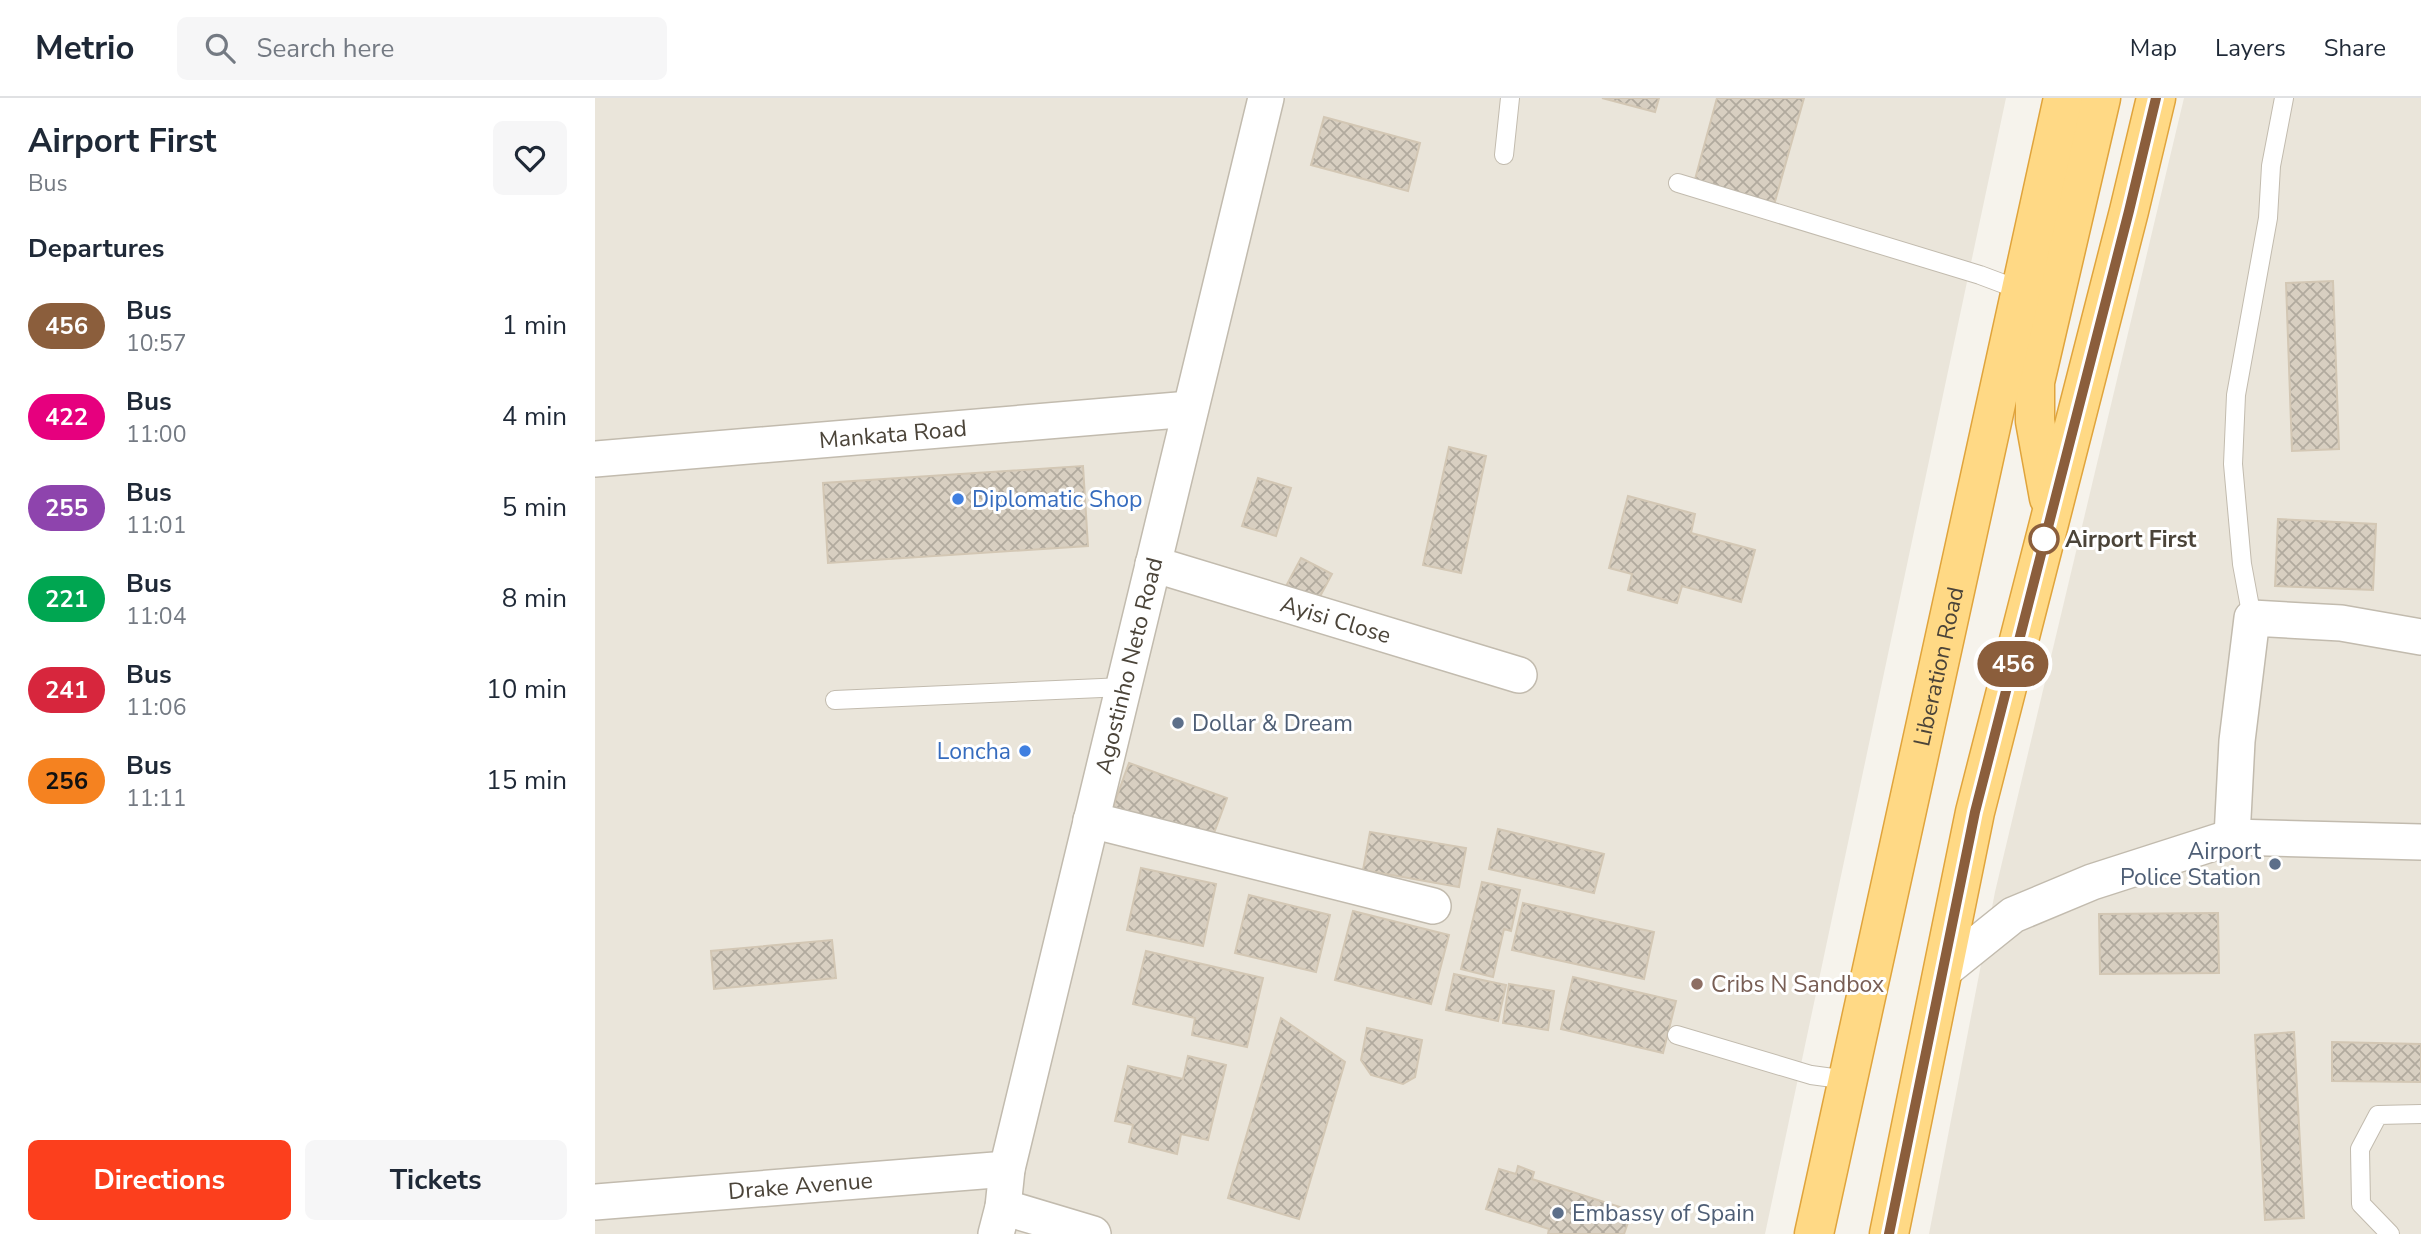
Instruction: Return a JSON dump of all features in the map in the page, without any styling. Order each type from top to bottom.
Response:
[{"type":"highway","name":"Liberation Road","points":[[1814,1234],[2063,98]]},
{"type":"highway","points":[[2051,510],[2035,421],[2035,382],[2101,98]]},
{"type":"highway","points":[[1889,1234],[1975,812],[2156,98]]},
{"type":"street","name":"Agostinho Neto Road","points":[[1000,1220],[1007,1169],[1266,98]]},
{"type":"street","name":"Mankata Road","points":[[595,459],[1190,409]]},
{"type":"street","name":"Ayisi Close","points":[[1153,564],[1519,675]]},
{"type":"street","points":[[2232,837],[2237,741],[2252,618],[2341,623],[2421,637]]},
{"type":"street","points":[[1091,820],[1433,906]]},
{"type":"street","points":[[1942,972],[2013,915],[2092,881],[2232,837],[2421,842]]},
{"type":"street","name":"Drake Avenue","points":[[595,1202],[1007,1169]]},
{"type":"street","points":[[1000,1220],[1093,1234]]},
{"type":"lane","points":[[1504,155],[1510,98]]},
{"type":"lane","points":[[2252,618],[2242,564],[2233,464],[2235,396],[2268,218],[2271,166],[2284,98]]},
{"type":"lane","points":[[1678,183],[1980,275],[2020,290]]},
{"type":"lane","points":[[835,701],[1124,687]]},
{"type":"lane","points":[[1677,1035],[1811,1075],[1848,1080]]},
{"type":"lane","points":[[2390,1234],[2361,1204],[2360,1149],[2378,1115],[2421,1114]]},
{"type":"shaded area","points":[[595,98],[2006,98],[1765,1234],[595,1234]]},
{"type":"shaded area","points":[[2184,98],[2421,98],[2421,1234],[1929,1234],[1995,892]]},
{"type":"building","points":[[1602,98],[1659,98],[1655,112]]},
{"type":"building","points":[[1717,98],[1804,98],[1774,205],[1694,183]]},
{"type":"building","points":[[1324,117],[1420,143],[1408,191],[1311,165]]},
{"type":"building","points":[[2333,281],[2339,449],[2292,451],[2286,283]]},
{"type":"building","points":[[1449,447],[1486,456],[1461,573],[1423,565]]},
{"type":"building","points":[[1083,466],[1088,546],[828,563],[823,483]]},
{"type":"building","points":[[1258,478],[1291,488],[1276,536],[1242,526]]},
{"type":"building","points":[[1628,496],[1695,514],[1691,533],[1755,550],[1741,602],[1682,586],[1677,603],[1628,590],[1632,574],[1609,568]]},
{"type":"building","points":[[2278,519],[2376,524],[2373,590],[2275,586]]},
{"type":"building","points":[[1301,558],[1332,574],[1316,604],[1285,588]]},
{"type":"building","points":[[1129,763],[1227,798],[1211,841],[1113,807]]},
{"type":"building","points":[[1498,829],[1604,854],[1594,893],[1489,869]]},
{"type":"building","points":[[1370,832],[1466,848],[1459,887],[1363,870]]},
{"type":"building","points":[[1141,868],[1216,884],[1203,946],[1127,930]]},
{"type":"building","points":[[1482,882],[1520,890],[1511,931],[1504,929],[1493,977],[1461,969]]},
{"type":"building","points":[[1249,895],[1330,915],[1316,972],[1235,953]]},
{"type":"building","points":[[1523,903],[1654,932],[1644,979],[1512,950]]},
{"type":"building","points":[[1353,911],[1449,935],[1431,1004],[1335,980]]},
{"type":"building","points":[[2218,913],[2219,973],[2100,974],[2099,914]]},
{"type":"building","points":[[832,940],[836,978],[714,989],[711,951]]},
{"type":"building","points":[[1146,951],[1263,978],[1247,1047],[1192,1035],[1195,1018],[1133,1004]]},
{"type":"building","points":[[1454,974],[1506,985],[1498,1021],[1446,1010]]},
{"type":"building","points":[[1573,977],[1676,1001],[1663,1053],[1561,1029]]},
{"type":"building","points":[[1509,984],[1554,991],[1548,1030],[1503,1023]]},
{"type":"building","points":[[1281,1018],[1345,1062],[1299,1219],[1228,1198]]},
{"type":"building","points":[[1367,1028],[1422,1040],[1415,1077],[1403,1084],[1371,1075],[1361,1060]]},
{"type":"building","points":[[2294,1032],[2304,1218],[2265,1220],[2255,1035]]},
{"type":"building","points":[[2332,1042],[2421,1044],[2421,1082],[2332,1081]]},
{"type":"building","points":[[1188,1056],[1226,1065],[1208,1140],[1181,1134],[1177,1154],[1129,1142],[1133,1125],[1115,1121],[1128,1066],[1183,1079]]},
{"type":"building","points":[[1518,1166],[1534,1172],[1532,1179],[1632,1211],[1624,1234],[1548,1234],[1549,1229],[1486,1209],[1499,1169],[1516,1174]]},
{"type":"bus line","name":"456","points":[[1889,1234],[1975,812],[2156,98]]},
{"type":"place","name":"Diplomatic Shop","points":[[958,499]]},
{"type":"place","name":"Airport First","points":[[2044,539]]},
{"type":"place","name":"Dollar & Dream","points":[[1178,723]]},
{"type":"place","name":"Loncha","points":[[1025,751]]},
{"type":"place","name":"Airport Police Station","points":[[2275,864]]},
{"type":"place","name":"Cribs N Sandbox","points":[[1697,984]]},
{"type":"place","name":"Embassy of Spain","points":[[1558,1213]]}]
